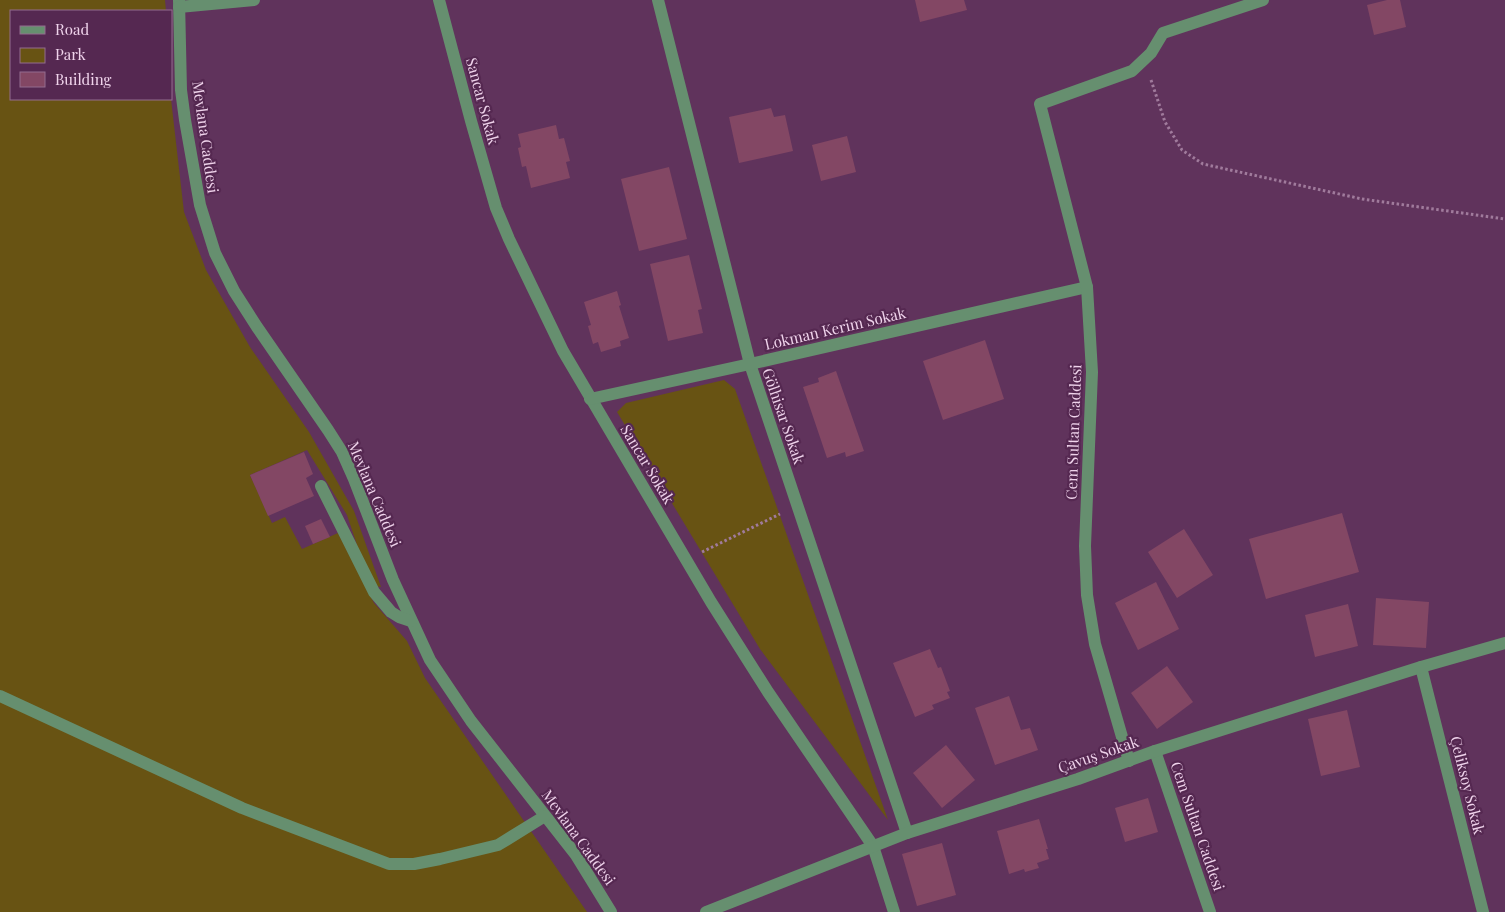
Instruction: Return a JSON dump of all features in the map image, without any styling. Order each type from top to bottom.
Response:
[{"type":"street","points":[[179,4],[254,0]]},
{"type":"street","name":"Sancar Sokak","points":[[439,0],[496,208],[563,351],[686,560],[768,692],[873,846],[894,912]]},
{"type":"street","name":"Gölhisar Sokak","points":[[658,0],[750,364],[907,834]]},
{"type":"street","points":[[1151,53],[1163,33],[1263,0]]},
{"type":"street","name":"Mevlana Caddesi","points":[[179,4],[181,90],[185,120],[200,205],[215,253],[234,291],[257,328],[342,452],[393,580],[411,621],[440,677],[471,721],[576,855],[611,912]]},
{"type":"street","name":"Cem Sultan Caddesi","points":[[1129,761],[1095,644],[1087,596],[1085,546],[1092,372],[1086,288],[1040,104],[1132,71],[1151,53]]},
{"type":"street","name":"Lokman Kerim Sokak","points":[[590,398],[1086,288]]},
{"type":"street","points":[[321,486],[374,592],[391,612],[411,621]]},
{"type":"street","name":"Çavuş Sokak","points":[[706,912],[907,834],[1078,779],[1155,751],[1420,667],[1505,643]]},
{"type":"street","name":"Çeliksoy Sokak","points":[[1420,667],[1483,912]]},
{"type":"street","points":[[0,696],[242,808],[389,864],[414,864],[498,845],[546,816]]},
{"type":"street","name":"Cem Sultan Caddesi","points":[[1155,751],[1210,912]]},
{"type":"path","points":[[1151,53],[1151,79],[1165,122],[1182,150],[1203,164],[1362,199],[1505,219]]},
{"type":"path","points":[[686,560],[797,505]]},
{"type":"green space","points":[[0,0],[165,0],[166,10],[10,10],[10,100],[171,100],[184,212],[206,270],[250,347],[309,432],[354,511],[381,587],[375,586],[363,563],[347,515],[307,450],[250,475],[272,523],[285,517],[302,549],[338,533],[374,603],[407,641],[425,678],[587,912],[0,912]]},
{"type":"green space","points":[[724,380],[735,389],[888,820],[760,649],[617,412],[626,403]]},
{"type":"building","points":[[915,0],[964,0],[967,10],[920,22]]},
{"type":"building","points":[[1387,0],[1400,0],[1406,27],[1374,35],[1367,5]]},
{"type":"building","points":[[771,108],[774,117],[785,115],[793,151],[739,163],[729,117]]},
{"type":"building","points":[[556,125],[559,139],[564,138],[570,161],[566,162],[570,178],[531,188],[526,166],[522,167],[518,148],[521,147],[518,134]]},
{"type":"building","points":[[847,136],[856,172],[821,181],[812,145]]},
{"type":"building","points":[[669,167],[687,239],[639,251],[621,179]]},
{"type":"building","points":[[689,255],[702,309],[698,310],[703,333],[668,341],[650,264]]},
{"type":"building","points":[[617,291],[621,305],[619,306],[629,338],[620,341],[621,346],[601,352],[598,342],[593,344],[588,326],[591,325],[584,302]]},
{"type":"building","points":[[985,340],[1004,399],[943,420],[923,361]]},
{"type":"building","points":[[836,371],[864,451],[846,457],[845,452],[827,458],[803,387],[819,382],[818,378]]},
{"type":"building","points":[[304,452],[313,474],[306,478],[314,496],[268,516],[250,475]]},
{"type":"building","points":[[1342,513],[1359,572],[1266,599],[1249,539]]},
{"type":"building","points":[[321,519],[330,537],[313,544],[305,526]]},
{"type":"building","points":[[1184,529],[1213,575],[1177,598],[1148,552]]},
{"type":"building","points":[[1156,582],[1179,629],[1138,650],[1115,603]]},
{"type":"building","points":[[1376,598],[1429,602],[1426,648],[1373,645]]},
{"type":"building","points":[[1348,604],[1358,646],[1315,657],[1305,615]]},
{"type":"building","points":[[930,649],[938,668],[941,667],[950,691],[947,692],[950,698],[932,705],[934,709],[915,717],[893,663]]},
{"type":"building","points":[[1167,666],[1193,702],[1157,729],[1131,693]]},
{"type":"building","points":[[1009,696],[1021,730],[1030,728],[1038,750],[995,765],[975,708]]},
{"type":"building","points":[[1347,710],[1360,767],[1321,776],[1308,719]]},
{"type":"building","points":[[946,745],[975,780],[942,808],[913,773]]},
{"type":"building","points":[[1148,798],[1158,832],[1125,842],[1115,808]]},
{"type":"building","points":[[1039,819],[1049,859],[1037,863],[1039,868],[1025,872],[1024,869],[1009,874],[997,831]]},
{"type":"building","points":[[942,843],[956,895],[917,906],[902,854]]}]
